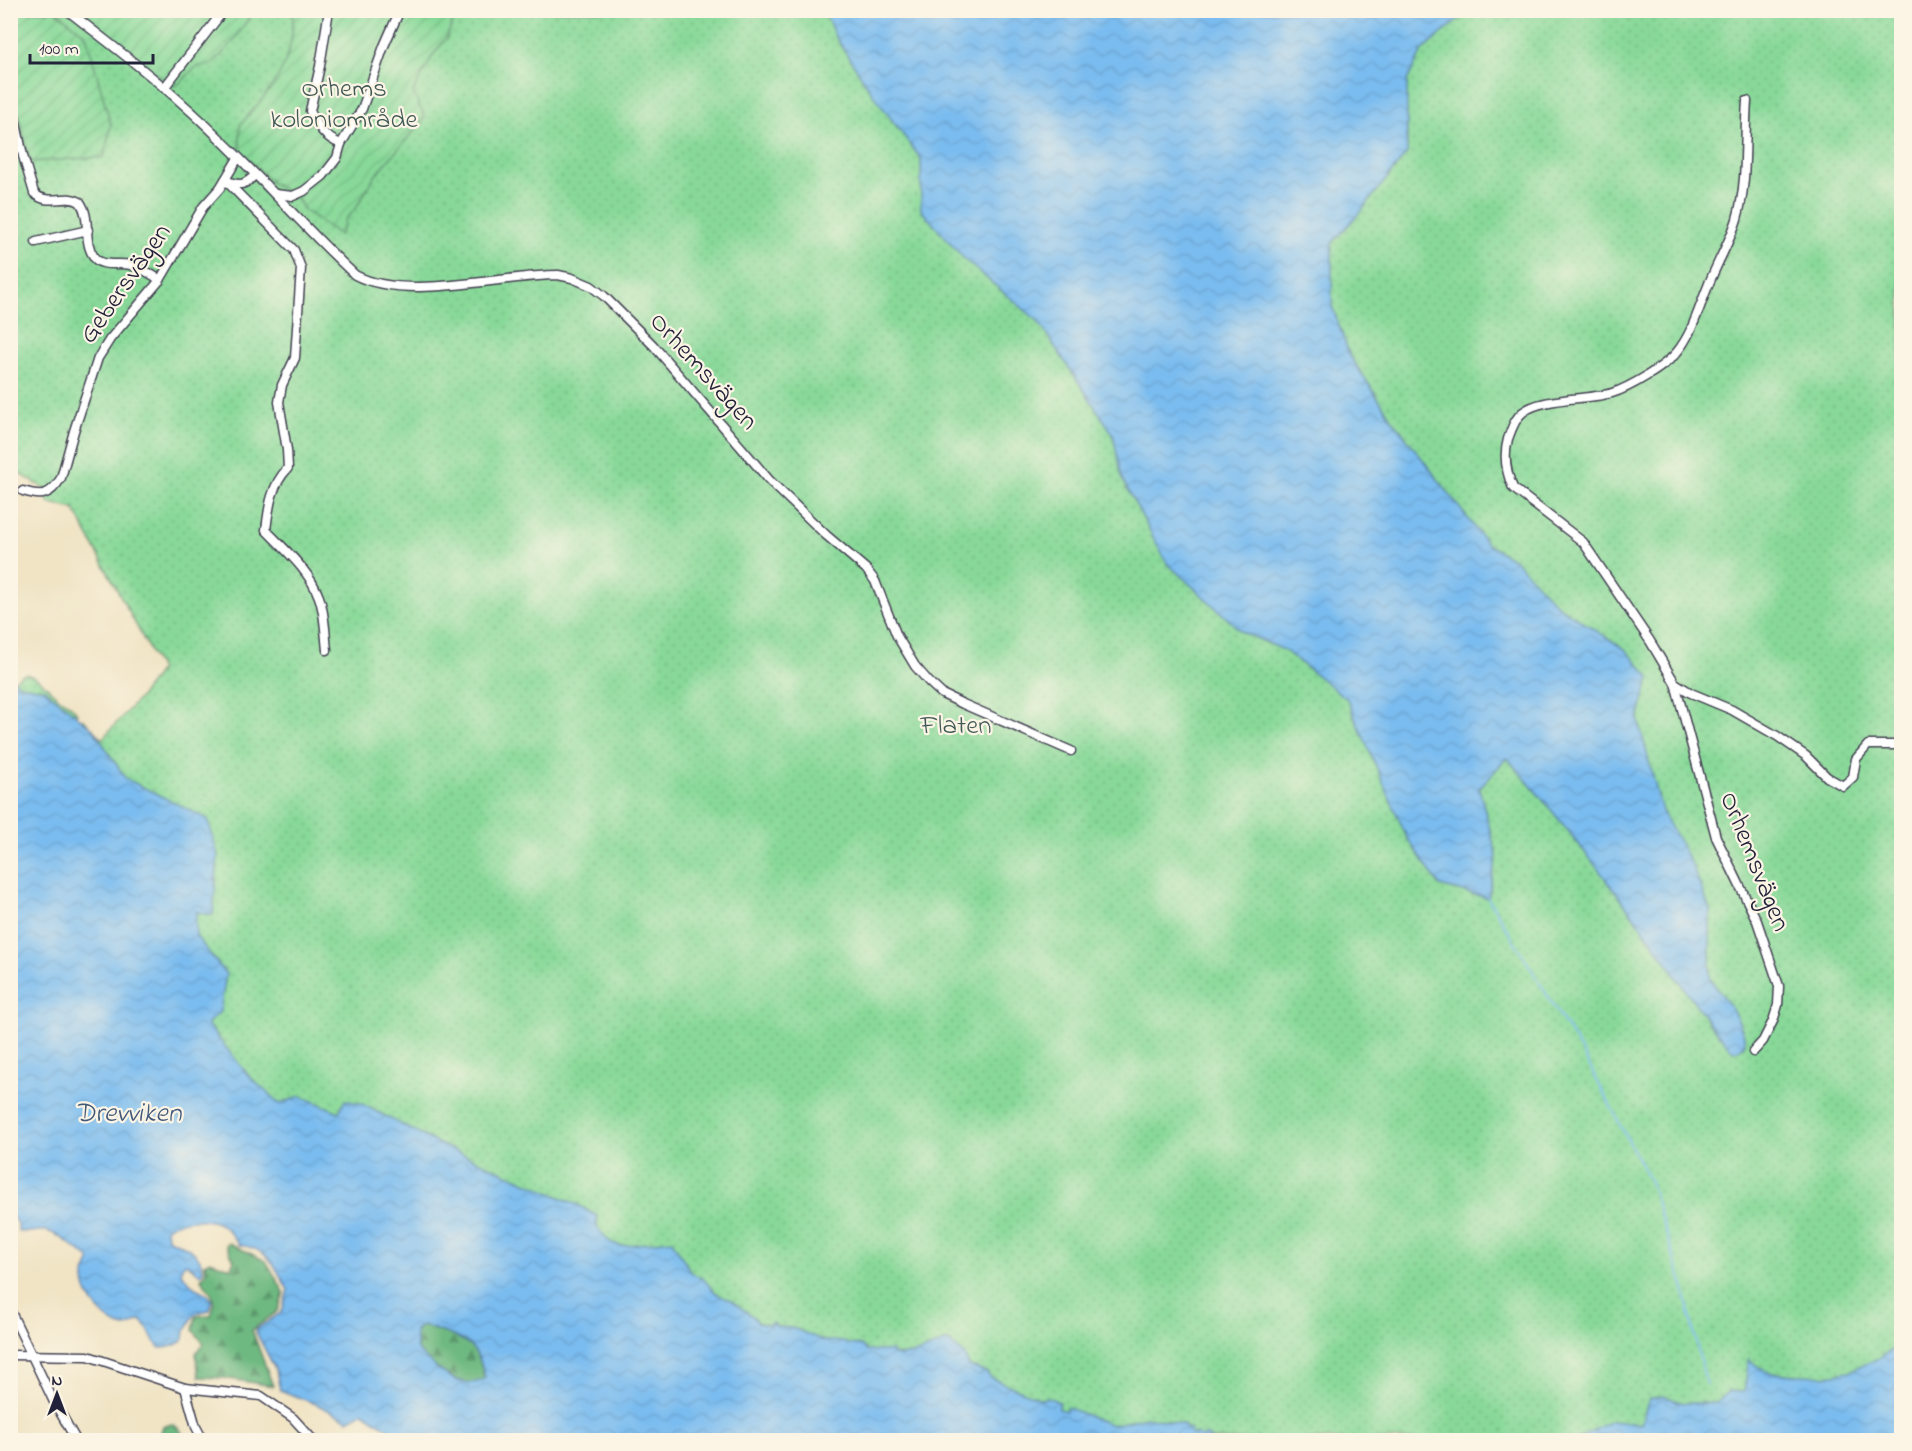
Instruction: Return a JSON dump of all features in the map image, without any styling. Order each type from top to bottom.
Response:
[{"type":"street","name":"Orhemsvägen","points":[[67,10],[183,104],[304,227],[355,275],[375,284],[422,287],[558,275],[591,286],[653,345],[770,481],[826,535],[866,569],[875,581],[897,636],[915,666],[929,682],[942,694],[963,705],[1071,751]]},
{"type":"street","points":[[164,88],[224,10]]},
{"type":"street","points":[[329,10],[310,111],[318,127],[327,136],[341,144]]},
{"type":"street","points":[[274,194],[293,196],[304,191],[323,176],[337,158],[341,144],[362,109],[384,46],[400,10]]},
{"type":"street","points":[[10,95],[23,156],[34,193],[43,200],[71,198],[80,202],[87,215],[88,243],[94,258],[100,262],[130,265],[148,271],[160,280]]},
{"type":"street","points":[[1747,101],[1744,176],[1737,220],[1717,262],[1692,327],[1677,352],[1662,367],[1612,393],[1532,407],[1523,412],[1512,428],[1505,450],[1508,475],[1513,488],[1583,542],[1650,641],[1675,683],[1690,693],[1732,711],[1777,736],[1806,756],[1827,777],[1843,786],[1853,777],[1856,759],[1868,745],[1902,745]]},
{"type":"street","points":[[225,180],[238,158]]},
{"type":"street","points":[[225,180],[236,185],[247,183],[255,176]]},
{"type":"street","points":[[225,180],[294,250],[301,268],[295,358],[282,385],[279,402],[288,468],[279,477],[271,492],[266,530],[296,560],[312,584],[319,598],[327,650]]},
{"type":"street","name":"Gebersvägen","points":[[23,491],[37,495],[46,494],[61,478],[98,358],[110,339],[160,280],[203,207],[225,180]]},
{"type":"street","points":[[36,242],[88,230]]},
{"type":"street","name":"Orhemsvägen","points":[[1675,683],[1716,837],[1756,921],[1779,986],[1779,1005],[1773,1021],[1763,1041],[1753,1052]]},
{"type":"street","points":[[10,1310],[53,1400],[76,1440]]},
{"type":"street","points":[[10,1355],[88,1356],[185,1388],[261,1396],[293,1418],[313,1440]]},
{"type":"street","points":[[185,1388],[196,1426],[203,1440]]},
{"type":"green space","points":[[10,11],[56,11],[86,35],[111,125],[104,157],[30,162],[11,84]]},
{"type":"green space","name":"Flaten","points":[[11,11],[1901,11],[1901,1440],[680,1440],[295,1186],[13,682],[26,674],[37,678],[72,707],[77,713],[75,718],[83,719],[102,739],[142,695],[160,670],[74,509],[49,503],[42,487],[11,468]]},
{"type":"green space","name":"Orhems koloniområde","points":[[74,11],[253,11],[236,38],[213,64],[193,69],[175,86],[144,67]]},
{"type":"green space","name":"Orhems koloniområde","points":[[293,11],[457,11],[447,37],[433,55],[413,92],[425,118],[374,177],[356,208],[345,220],[340,235],[304,210],[297,198],[272,183],[240,151],[240,125],[272,86],[286,61],[290,47]]},
{"type":"green space","points":[[10,122],[19,154],[11,157],[10,157]]},
{"type":"green space","points":[[229,1243],[266,1261],[284,1292],[278,1311],[252,1330],[273,1386],[224,1378],[199,1377],[196,1353],[204,1344],[193,1330],[196,1316],[211,1315],[214,1304],[212,1296],[201,1279],[206,1272],[204,1264],[210,1261],[231,1268],[234,1260],[226,1245]]},
{"type":"green space","points":[[423,1325],[456,1337],[470,1346],[476,1353],[485,1378],[467,1383],[448,1376],[431,1364],[417,1351],[415,1330]]},
{"type":"green space","points":[[173,1424],[181,1431],[184,1440],[162,1440],[160,1436],[163,1426]]},
{"type":"water","points":[[824,11],[1468,11],[1422,51],[1407,81],[1407,153],[1362,210],[1332,243],[1332,306],[1350,356],[1392,419],[1488,545],[1515,560],[1557,605],[1626,650],[1650,677],[1638,719],[1662,811],[1692,865],[1710,910],[1710,979],[1727,1001],[1741,1027],[1745,1043],[1740,1049],[1733,1051],[1712,1026],[1601,873],[1507,758],[1479,788],[1497,856],[1488,898],[1440,886],[1407,838],[1347,699],[1284,650],[1242,632],[1167,563],[1122,479],[1113,434],[1038,321],[966,261],[921,210],[921,159],[874,96],[835,36]]},
{"type":"water","name":"Drevviken","points":[[11,678],[20,685],[44,689],[93,729],[126,779],[208,819],[218,856],[213,915],[196,912],[196,936],[226,974],[220,1012],[207,1024],[249,1076],[280,1104],[300,1096],[339,1112],[345,1100],[362,1104],[435,1142],[578,1205],[597,1216],[597,1227],[610,1242],[621,1246],[672,1240],[690,1271],[700,1278],[701,1276],[717,1293],[755,1318],[758,1323],[770,1325],[772,1322],[778,1327],[793,1328],[824,1341],[844,1341],[846,1344],[861,1345],[867,1351],[892,1351],[892,1354],[899,1355],[920,1352],[948,1341],[964,1354],[969,1366],[1041,1399],[1048,1397],[1059,1402],[1059,1409],[1066,1411],[1066,1407],[1112,1425],[1146,1417],[1183,1424],[1187,1429],[1190,1428],[1190,1433],[1193,1435],[1196,1433],[1202,1437],[1206,1435],[1212,1440],[462,1439],[424,1441],[410,1439],[388,1429],[363,1412],[348,1420],[280,1390],[276,1371],[255,1330],[282,1312],[288,1290],[279,1273],[264,1254],[239,1245],[223,1226],[210,1221],[194,1220],[179,1222],[166,1228],[167,1238],[191,1250],[202,1265],[203,1272],[200,1274],[186,1263],[181,1273],[194,1287],[207,1294],[212,1300],[210,1310],[197,1313],[193,1317],[185,1330],[184,1339],[173,1346],[160,1348],[141,1320],[124,1327],[110,1321],[98,1310],[89,1296],[84,1281],[90,1259],[52,1233],[18,1231],[18,1225],[11,1215]],"holes":[[[423,1325],[455,1337],[471,1346],[477,1354],[485,1378],[467,1383],[439,1370],[417,1350],[415,1330]]]},
{"type":"water","points":[[1901,1342],[1901,1440],[1627,1440],[1606,1436],[1575,1440],[1611,1421],[1641,1424],[1649,1399],[1664,1396],[1683,1403],[1717,1403],[1728,1391],[1744,1392],[1749,1359],[1760,1368],[1773,1373],[1834,1375],[1871,1362]]},
{"type":"waterway","points":[[1488,898],[1585,1057],[1650,1182],[1683,1286],[1706,1384]]}]
